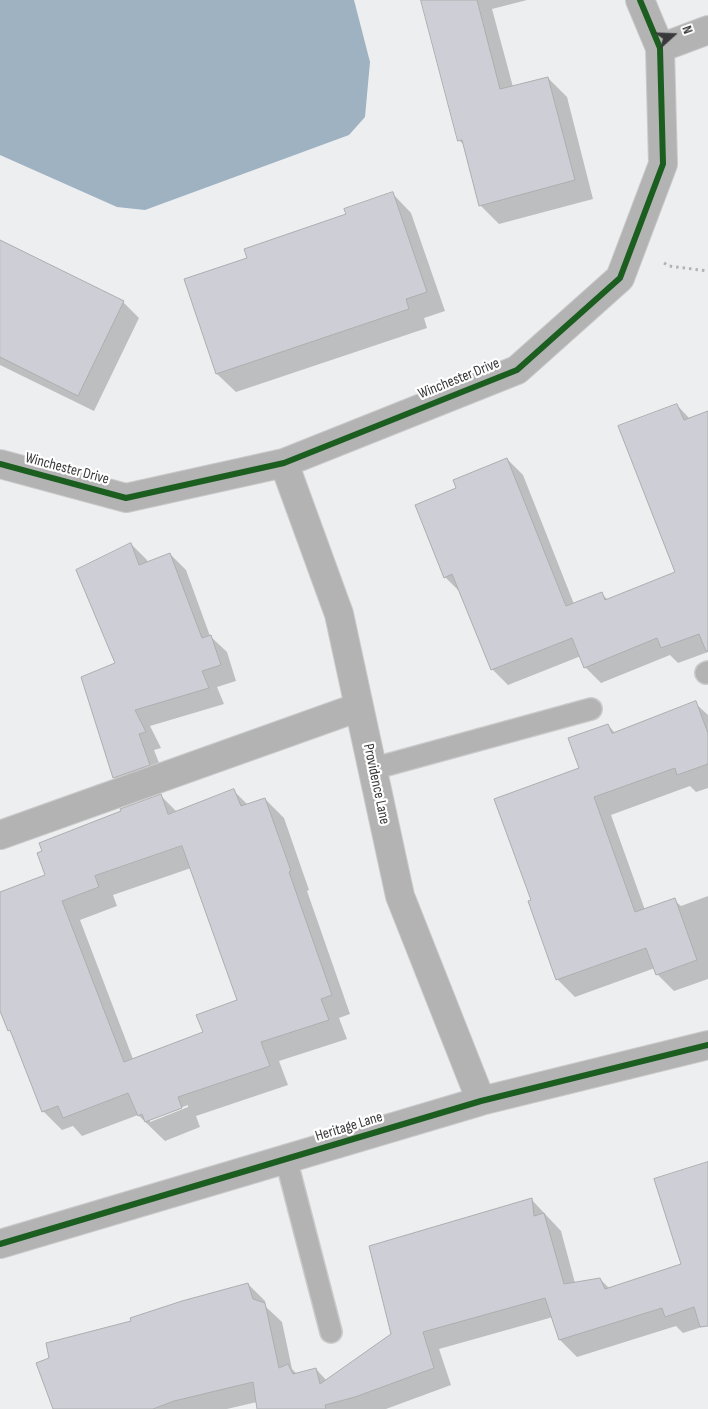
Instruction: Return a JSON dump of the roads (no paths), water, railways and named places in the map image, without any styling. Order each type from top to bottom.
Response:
[{"type":"street","name":"Winchester Drive","points":[[0,464],[126,498],[284,463],[517,370],[620,278],[663,164],[660,48],[640,0]]},
{"type":"street","points":[[660,48],[708,30]]},
{"type":"street","name":"Providence Lane","points":[[284,463],[339,614],[400,896],[482,1101]]},
{"type":"street","points":[[0,835],[359,707]]},
{"type":"street","name":"Heritage Lane","points":[[0,1244],[482,1101],[708,1045]]},
{"type":"lane","points":[[372,769],[591,709]]},
{"type":"lane","points":[[286,1159],[331,1332]]},
{"type":"water","points":[[0,0],[354,0],[370,62],[365,117],[349,135],[145,210],[117,207],[0,155]]}]
